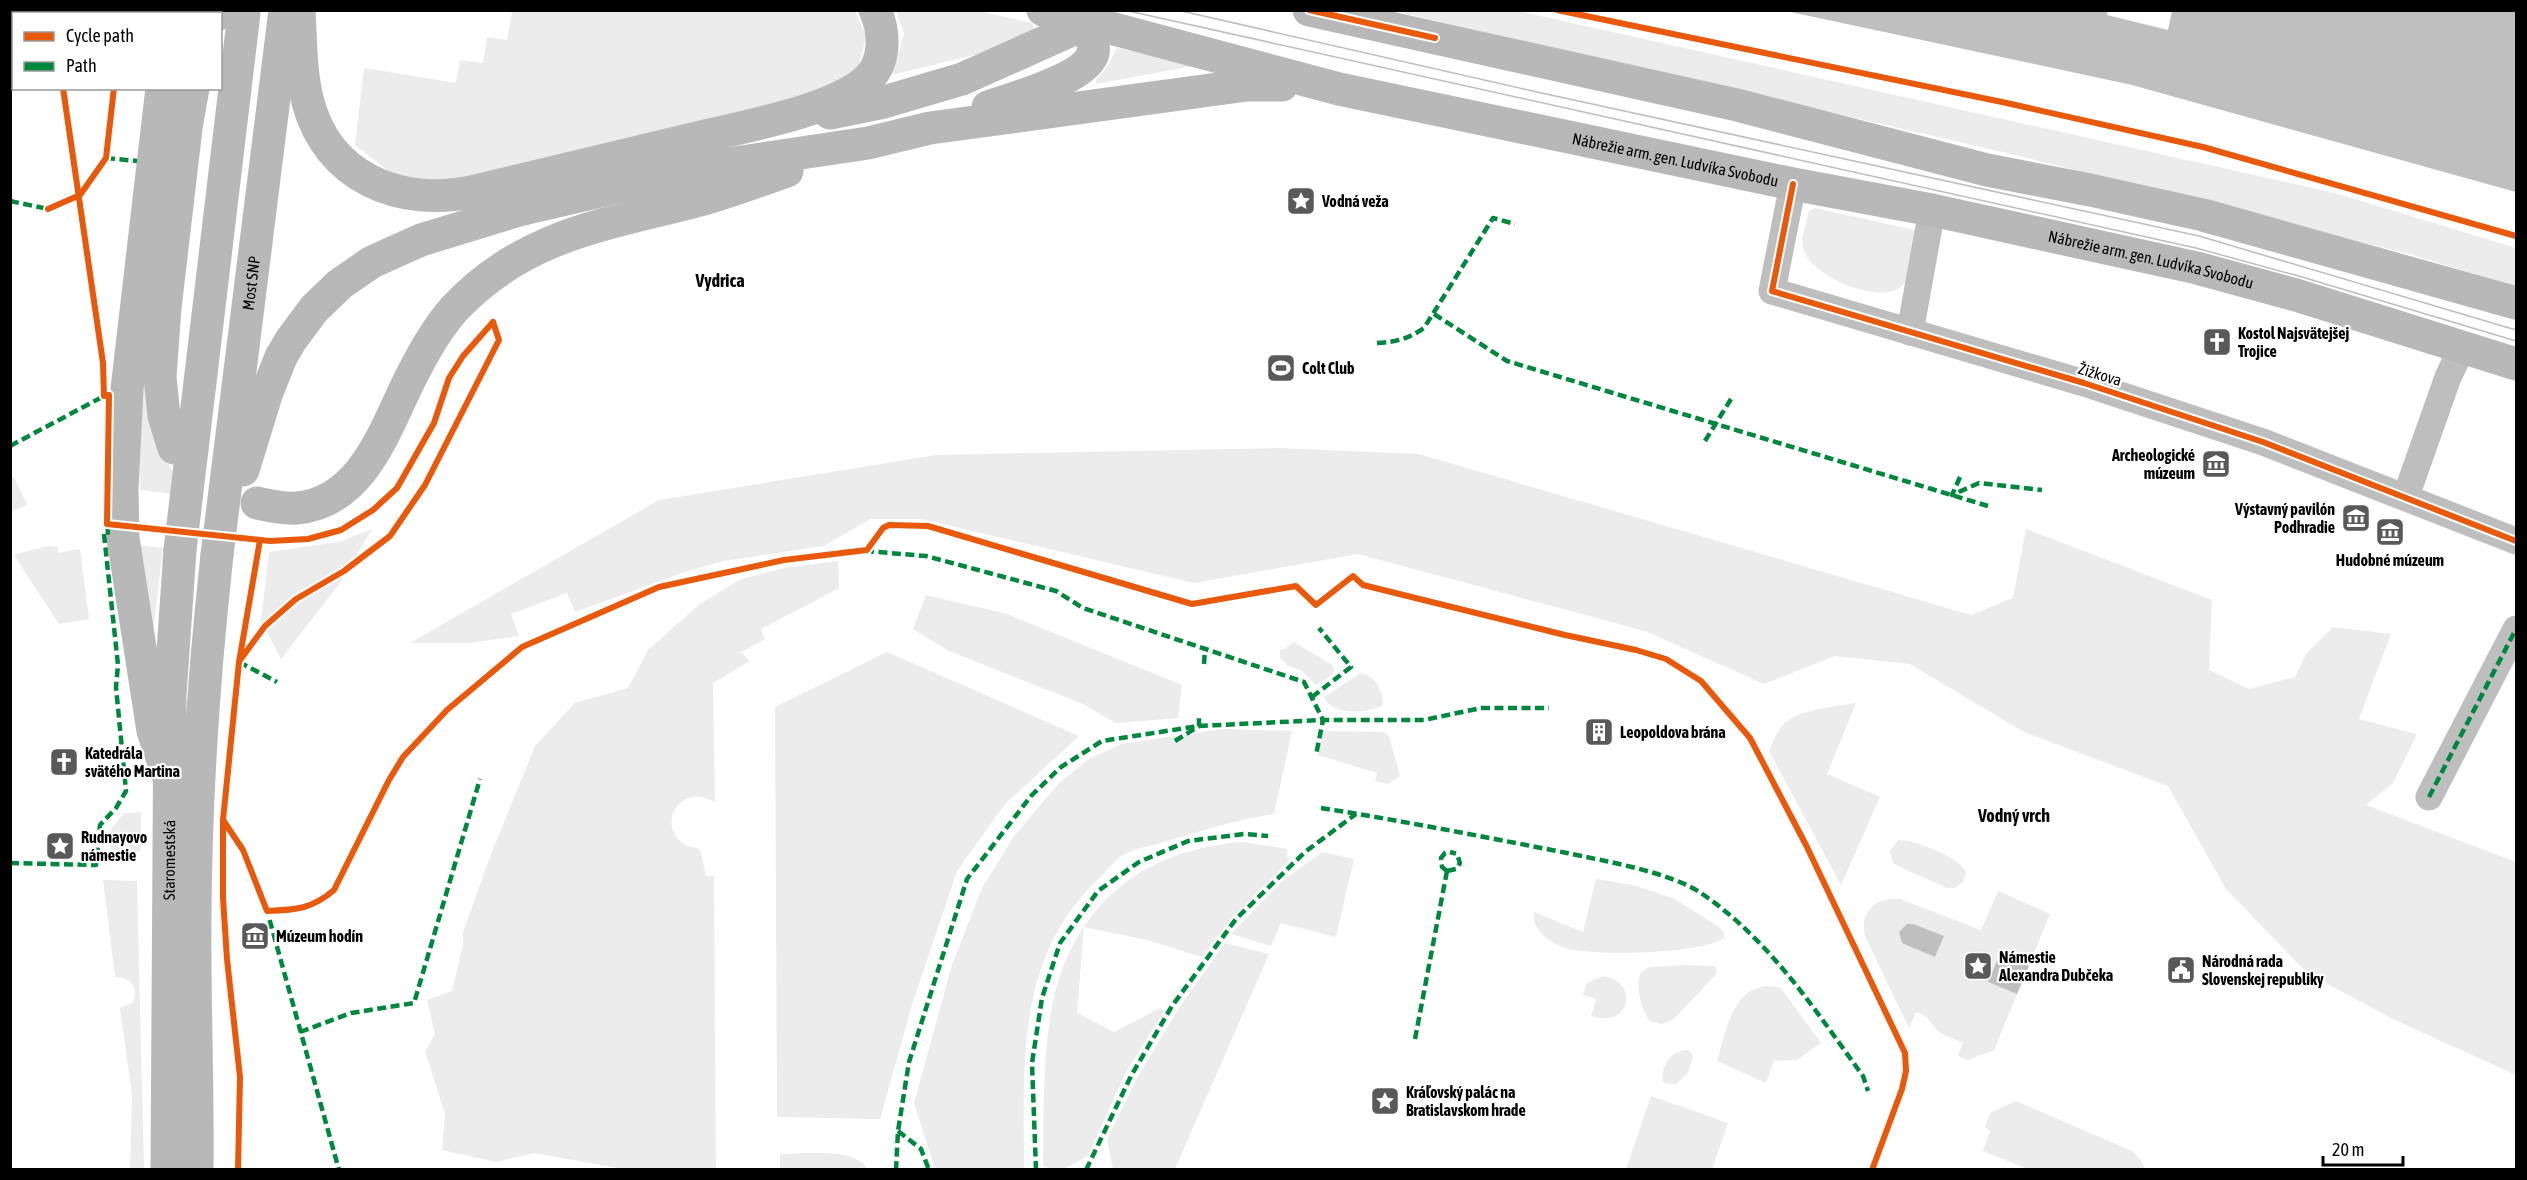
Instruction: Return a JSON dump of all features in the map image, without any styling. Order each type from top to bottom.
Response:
[{"type":"main road","name":"Staromestská","points":[[167,1170],[170,695],[180,550],[244,10]]},
{"type":"main road","name":"Most SNP","points":[[217,555],[285,10]]},
{"type":"main road","points":[[299,10],[306,92],[312,114],[322,134],[346,165],[361,177],[385,188],[415,194],[443,196],[471,192],[765,121],[832,102],[856,88],[869,77],[882,50],[883,36],[875,10]]},
{"type":"main road","name":"Nábrežie arm. gen. Ludvíka Svobodu","points":[[1043,10],[1096,15],[1339,89],[1793,184],[1932,210],[2197,268],[2296,295],[2517,364]]},
{"type":"main road","points":[[1309,10],[1737,105],[1987,170],[2090,190],[2203,216],[2517,303]]},
{"type":"main road","points":[[765,121],[830,113],[895,99],[962,79],[1096,15],[1092,57],[1078,72],[930,128]]},
{"type":"main road","points":[[217,555],[267,392],[291,340],[315,309],[340,284],[372,262],[421,240],[519,210],[695,169],[868,143],[930,128],[1247,85],[1313,85],[1339,89]]},
{"type":"main road","points":[[162,90],[127,389],[122,489],[123,538],[153,731],[168,774]]},
{"type":"main road","points":[[174,448],[160,396],[165,308],[186,128],[194,90]]},
{"type":"main road","points":[[256,503],[288,508],[306,506],[325,499],[355,477],[380,444],[411,377],[446,320],[474,290],[510,262],[550,241],[574,232],[700,200],[868,143]]},
{"type":"main road","name":"Staromestská","points":[[196,1170],[195,908],[198,810],[205,664],[217,555]]},
{"type":"street","name":"Žižkova","points":[[1793,184],[1772,291],[2084,383],[2241,435],[2406,496],[2517,541]]},
{"type":"street","points":[[1910,332],[1932,210]]},
{"type":"street","points":[[2406,496],[2448,377],[2463,346]]},
{"type":"street","points":[[2429,797],[2517,629]]},
{"type":"shaded area","points":[[512,11],[855,11],[866,36],[858,70],[807,97],[470,181],[417,181],[391,173],[355,145],[364,68],[456,83],[460,60],[483,63],[487,37],[507,40]]},
{"type":"shaded area","points":[[896,11],[979,11],[1032,23],[1036,34],[1002,48],[892,75],[904,34]]},
{"type":"shaded area","points":[[1394,11],[1518,11],[2335,193],[2516,248],[2516,287],[2413,255],[2007,153]]},
{"type":"shaded area","points":[[1786,11],[2516,11],[2516,192],[2132,85]]},
{"type":"shaded area","points":[[1117,48],[1198,65],[1096,84],[1096,80],[1107,67]]},
{"type":"shaded area","points":[[1815,208],[1919,231],[1908,281],[1893,291],[1882,293],[1855,288],[1827,275],[1816,267],[1808,258],[1802,244],[1809,211]]},
{"type":"shaded area","points":[[144,378],[156,445],[188,496],[140,490],[139,442]]},
{"type":"shaded area","points":[[1279,448],[1419,454],[1971,615],[2013,598],[2026,529],[2212,600],[2209,670],[2249,689],[2295,677],[2306,654],[2333,627],[2391,634],[2359,719],[2417,734],[2393,783],[2366,805],[2516,862],[2516,1075],[2395,1020],[2307,973],[2226,889],[2168,786],[2024,732],[1910,664],[1835,656],[1764,684],[1645,631],[1358,554],[1194,583],[921,519],[870,519],[824,546],[724,561],[685,572],[575,612],[567,593],[511,614],[519,636],[468,643],[410,643],[659,500],[936,455]]},
{"type":"shaded area","points":[[14,477],[27,505],[12,511],[11,479]]},
{"type":"shaded area","points":[[372,529],[339,584],[281,659],[261,621],[269,552],[339,542]]},
{"type":"shaded area","points":[[138,545],[163,548],[152,640]]},
{"type":"shaded area","points":[[47,546],[58,547],[58,553],[80,549],[89,619],[59,624],[14,555]]},
{"type":"shaded area","points":[[838,561],[839,588],[761,629],[765,639],[741,652],[750,661],[713,683],[715,802],[700,797],[687,798],[678,805],[673,814],[672,825],[675,836],[685,844],[700,849],[706,876],[714,876],[716,1169],[623,1169],[534,1153],[496,1162],[442,1150],[445,1114],[425,1051],[435,1034],[427,1000],[452,991],[463,945],[463,932],[490,857],[535,746],[575,703],[628,688],[648,650],[700,604],[739,580],[784,568]]},
{"type":"shaded area","points":[[926,595],[1007,614],[1182,685],[1178,718],[1116,723],[1083,704],[949,651],[913,629]]},
{"type":"shaded area","points":[[1294,642],[1332,665],[1334,669],[1332,675],[1316,685],[1302,671],[1287,665],[1280,658],[1280,650]]},
{"type":"shaded area","points":[[887,652],[1079,736],[1005,804],[957,871],[912,1005],[880,1119],[777,1117],[775,707]]},
{"type":"shaded area","points":[[1361,673],[1378,685],[1383,705],[1350,712],[1334,708],[1328,703],[1324,697]]},
{"type":"shaded area","points":[[1856,703],[1827,774],[1880,797],[1841,885],[1769,751],[1780,729],[1790,719],[1813,710]]},
{"type":"shaded area","points":[[1222,729],[1292,731],[1274,814],[1219,826],[1129,852],[1117,860],[1095,882],[1069,913],[1050,946],[1037,981],[1025,1054],[1024,1169],[935,1169],[914,1103],[952,965],[982,888],[1014,836],[1060,782],[1089,759],[1121,744]]},
{"type":"shaded area","points":[[1323,731],[1385,732],[1389,736],[1400,776],[1388,784],[1375,781],[1377,773],[1318,755]]},
{"type":"shaded area","points":[[141,812],[141,849],[130,861],[110,861],[111,829],[124,813]]},
{"type":"shaded area","points":[[1898,840],[1925,846],[1946,855],[1966,872],[1963,882],[1954,888],[1947,888],[1893,863],[1890,851]]},
{"type":"shaded area","points":[[1244,842],[1287,849],[1288,862],[1230,920],[1202,957],[1147,940],[1084,927],[1119,888],[1145,870],[1175,856],[1208,847]]},
{"type":"shaded area","points":[[1322,852],[1354,859],[1336,937],[1281,923],[1271,946],[1231,934],[1281,882]]},
{"type":"shaded area","points":[[1596,879],[1633,885],[1673,898],[1719,927],[1724,932],[1724,938],[1694,947],[1624,953],[1569,949],[1550,941],[1536,925],[1534,912],[1583,932]]},
{"type":"shaded area","points":[[103,880],[137,881],[144,1169],[130,1169],[132,1095],[120,1008],[132,1003],[135,993],[130,981],[115,977]]},
{"type":"shaded area","points":[[1998,891],[2050,914],[1994,1050],[1968,1060],[1958,1056],[1963,1042],[1941,1033],[1921,1014],[1916,1012],[1909,1028],[1865,936],[1865,920],[1871,907],[1877,903],[1900,899],[1981,930]]},
{"type":"shaded area","points":[[1907,924],[1913,924],[1944,936],[1935,957],[1902,943],[1899,932]]},
{"type":"shaded area","points":[[1084,928],[1077,1013],[1114,1032],[1160,1008],[1164,1011],[1125,1074],[1088,1156],[1064,1169],[1051,1169],[1043,1166],[1044,1083],[1049,1022],[1063,967]]},
{"type":"shaded area","points":[[1225,943],[1269,954],[1175,1169],[1113,1169],[1107,1140],[1137,1078],[1179,1008]]},
{"type":"shaded area","points":[[2000,954],[2029,966],[2017,994],[1988,982]]},
{"type":"shaded area","points":[[1715,966],[1717,973],[1674,1019],[1662,1024],[1651,1022],[1644,1012],[1640,998],[1639,977],[1641,972],[1650,967]]},
{"type":"shaded area","points":[[1603,976],[1615,980],[1626,994],[1626,1003],[1622,1010],[1615,1016],[1605,1018],[1591,1016],[1596,999],[1583,995],[1587,983]]},
{"type":"shaded area","points":[[1768,986],[1781,988],[1821,1043],[1797,1060],[1774,1061],[1766,1083],[1717,1061],[1732,1013],[1738,1003],[1746,994]]},
{"type":"shaded area","points":[[1690,1051],[1693,1056],[1688,1073],[1676,1084],[1666,1084],[1662,1080],[1668,1060],[1676,1053]]},
{"type":"shaded area","points":[[1651,1096],[1728,1123],[1712,1169],[1626,1169]]},
{"type":"shaded area","points":[[2016,1101],[2132,1151],[2140,1159],[2145,1169],[2028,1169],[1983,1151],[1990,1131],[1985,1127],[1990,1113]]},
{"type":"shaded area","points":[[780,1154],[841,1155],[852,1157],[867,1169],[780,1169]]},
{"type":"pier","points":[[2108,10],[2172,11],[2168,30],[2107,15]]},
{"type":"tram line","points":[[1124,10],[2196,248],[2516,341]]},
{"type":"tram line","points":[[1177,10],[1537,92],[2199,236],[2516,330]]},
{"type":"marked path","points":[[106,158],[137,161]]},
{"type":"marked path","points":[[10,201],[48,209],[53,206]]},
{"type":"marked path","points":[[1377,343],[1402,339],[1424,328],[1493,218],[1515,224]]},
{"type":"marked path","points":[[1434,314],[1507,361],[1988,506]]},
{"type":"marked path","points":[[10,446],[104,396]]},
{"type":"marked path","points":[[1705,441],[1731,399]]},
{"type":"marked path","points":[[1960,477],[1952,495],[1979,483],[2042,490]]},
{"type":"marked path","points":[[10,863],[96,865],[100,825],[116,808],[126,791],[116,687],[118,665],[104,534],[108,535],[107,519]]},
{"type":"marked path","points":[[865,551],[926,556],[1056,591],[1083,608],[1304,682],[1323,720],[1316,755]]},
{"type":"marked path","points":[[1312,697],[1351,667],[1319,628]]},
{"type":"marked path","points":[[2429,797],[2516,629]]},
{"type":"marked path","points":[[1204,664],[1205,649]]},
{"type":"marked path","points":[[239,662],[277,682]]},
{"type":"marked path","points":[[896,1170],[898,1131],[909,1062],[967,879],[1031,796],[1061,767],[1102,741],[1199,726],[1323,720],[1424,720],[1481,708],[1549,708]]},
{"type":"marked path","points":[[1175,741],[1199,726],[1199,717]]},
{"type":"marked path","points":[[300,1032],[351,1013],[414,1003],[480,779]]},
{"type":"marked path","points":[[1321,808],[1444,829],[1599,860],[1655,873],[1688,886],[1726,912],[1770,954],[1809,1001],[1863,1076],[1868,1091]]},
{"type":"marked path","points":[[1086,1170],[1131,1076],[1172,1006],[1236,919],[1305,852],[1356,814]]},
{"type":"marked path","points":[[1036,1170],[1032,1063],[1042,998],[1060,943],[1098,891],[1139,862],[1188,841],[1244,834],[1268,836]]},
{"type":"marked path","points":[[1447,871],[1456,869],[1460,863],[1457,854],[1450,852]]},
{"type":"marked path","points":[[1447,871],[1442,867],[1441,858],[1445,853],[1450,852]]},
{"type":"marked path","points":[[1415,1039],[1447,871]]},
{"type":"marked path","points":[[266,907],[339,1170]]},
{"type":"marked path","points":[[898,1131],[921,1149],[929,1170]]},
{"type":"cycle path","points":[[1309,10],[1435,38]]},
{"type":"cycle path","points":[[1557,10],[2002,102],[2203,147],[2516,236]]},
{"type":"cycle path","points":[[63,90],[103,363],[104,396],[109,395],[107,524],[270,541],[308,539],[341,530],[373,510],[397,488],[434,423],[449,378],[463,356],[493,322]]},
{"type":"cycle path","points":[[48,209],[80,195],[106,158],[114,90]]},
{"type":"cycle path","points":[[1793,184],[1772,291],[2084,383],[2263,442],[2516,541]]},
{"type":"cycle path","points":[[240,660],[265,626],[296,599],[344,571],[390,536],[425,485],[499,340],[493,322]]},
{"type":"cycle path","points":[[223,820],[243,850],[267,911],[295,909],[311,905],[334,890],[389,780],[403,757],[447,710],[522,647],[659,587],[784,560],[867,550],[883,528],[889,525],[928,526],[1192,604],[1296,586],[1316,605],[1353,576],[1363,585],[1666,659],[1701,681],[1750,738],[1806,845],[1905,1053],[1906,1071],[1902,1089],[1872,1170]]},
{"type":"cycle path","points":[[238,1170],[240,1077],[227,959],[223,898],[223,820],[239,662],[260,540]]},
{"type":"place","name":"Vodná veža","points":[[1301,201]]},
{"type":"place","name":"Kostol Najsvätejšej Trojice","points":[[2217,342]]},
{"type":"place","name":"Colt Club","points":[[1281,368]]},
{"type":"place","name":"Archeologické múzeum","points":[[2216,464]]},
{"type":"place","name":"Výstavný pavilón Podhradie","points":[[2356,518]]},
{"type":"place","name":"Hudobné múzeum","points":[[2390,532]]},
{"type":"place","name":"Leopoldova brána","points":[[1599,732]]},
{"type":"place","name":"Katedrála svätého Martina","points":[[64,762]]},
{"type":"place","name":"Rudnayovo námestie","points":[[60,846]]},
{"type":"place","name":"Múzeum hodín","points":[[255,936]]},
{"type":"place","name":"Námestie Alexandra Dubčeka","points":[[1978,966]]},
{"type":"place","name":"Národná rada Slovenskej republiky","points":[[2181,970]]},
{"type":"place","name":"Kráľovský palác na Bratislavskom hrade","points":[[1385,1101]]},
{"type":"district","name":"Vydrica","points":[[720,280]]},
{"type":"district","name":"Vodný vrch","points":[[2014,815]]}]
